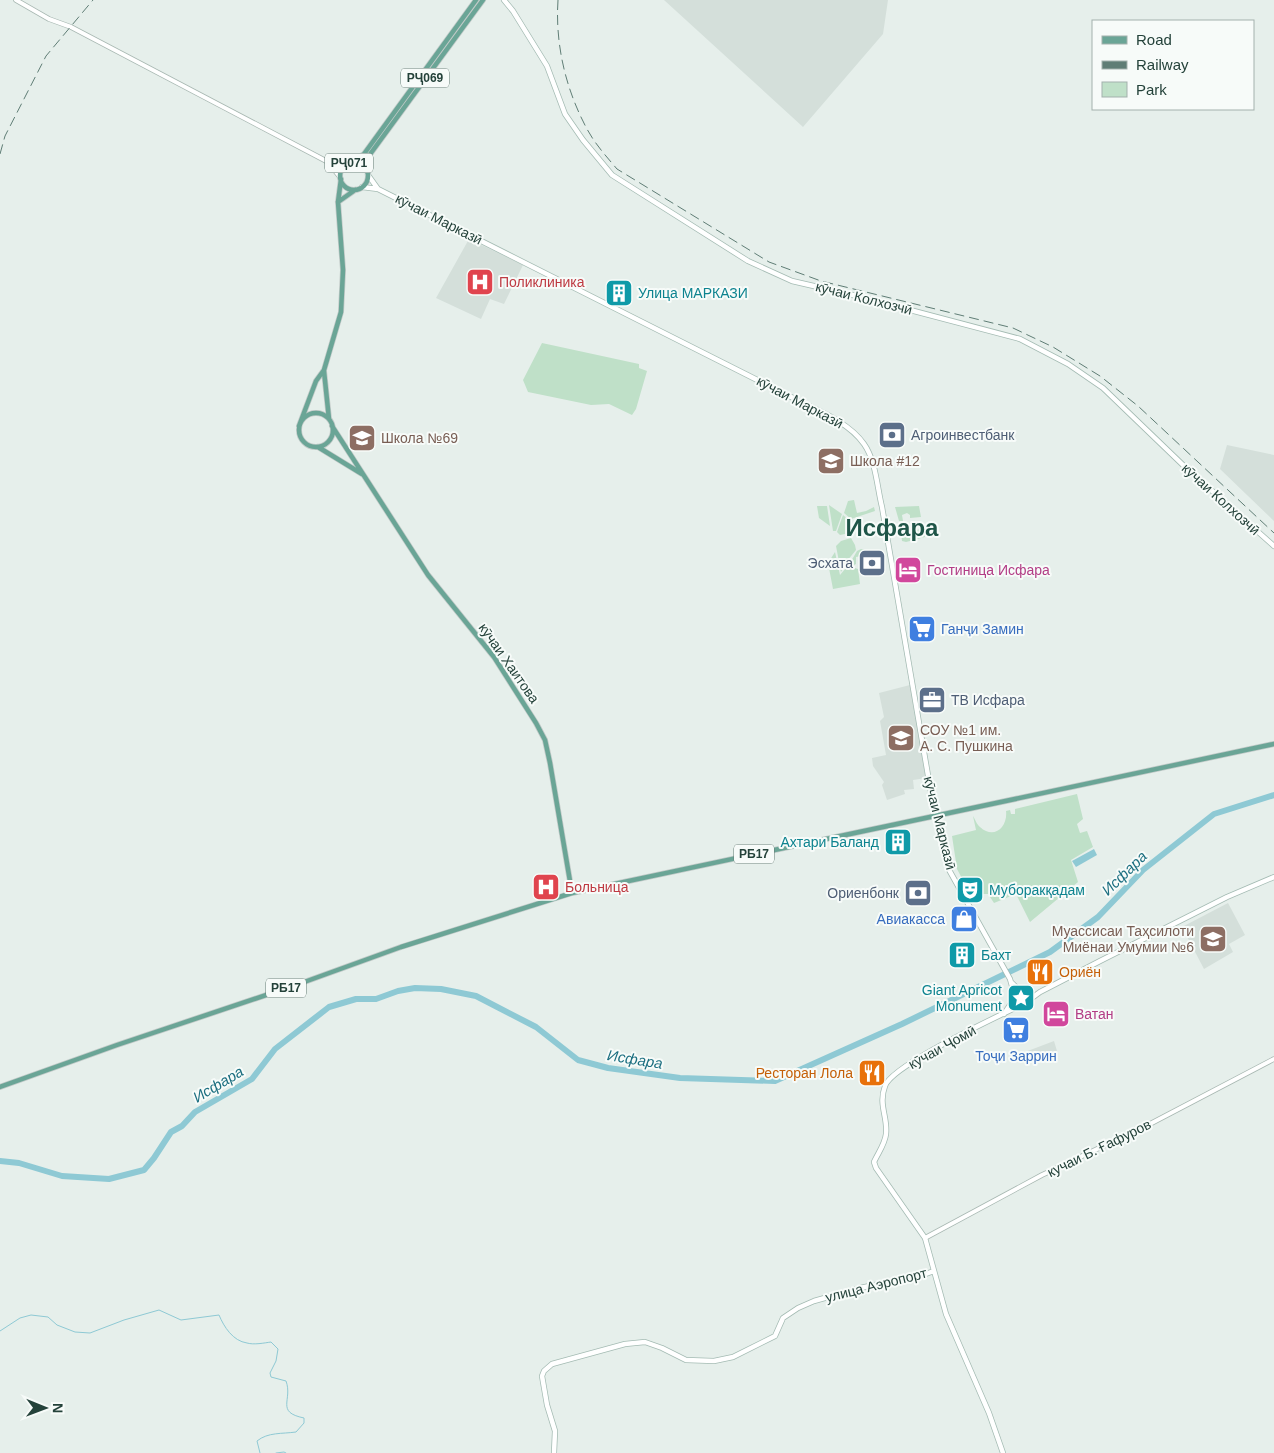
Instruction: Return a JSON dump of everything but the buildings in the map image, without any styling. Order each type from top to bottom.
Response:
[{"type":"main road","name":"РҶ069","points":[[350,163],[364,154],[476,0]]},
{"type":"main road","name":"РҶ069","points":[[368,173],[368,157],[483,0]]},
{"type":"main road","name":"кӯчаи Колхозчӣ","points":[[504,0],[513,11],[547,66],[565,114],[583,140],[612,175],[748,261],[792,281],[1020,339],[1068,364],[1103,388],[1183,465],[1274,546]]},
{"type":"main road","name":"РҶ071","points":[[350,163],[362,164],[368,173],[368,180],[362,187],[355,190],[344,186],[340,178],[343,168],[350,163]]},
{"type":"main road","points":[[368,173],[378,189]]},
{"type":"main road","points":[[340,178],[338,202],[343,270],[342,312],[324,370],[316,381],[299,426],[300,435],[308,445],[318,446],[364,474]]},
{"type":"main road","points":[[362,187],[378,189]]},
{"type":"main road","name":"кӯчаи Марказӣ","points":[[378,189],[827,415],[850,430],[863,443],[872,462],[882,507],[930,786],[948,868],[1011,980]]},
{"type":"main road","points":[[338,202],[355,190]]},
{"type":"main road","points":[[318,446],[328,442],[331,437],[332,426],[329,419],[324,370]]},
{"type":"main road","points":[[299,426],[309,414],[320,413],[329,419]]},
{"type":"main road","name":"кӯчаи Хаитова","points":[[332,426],[428,575],[494,657],[536,723],[544,740],[550,762],[572,893]]},
{"type":"main road","name":"РБ17","points":[[0,1086],[296,985],[401,947],[572,893],[1274,744]]},
{"type":"main road","name":"кӯчаи Ҷомӣ","points":[[925,1238],[876,1168],[874,1162],[884,1143],[886,1133],[881,1097],[886,1082],[911,1062],[1023,1004],[1040,992],[1226,897],[1274,877]]},
{"type":"main road","points":[[1011,980],[1027,998],[1023,1004],[1016,1003],[1011,980]]},
{"type":"main road","points":[[1004,1014],[1018,993],[1040,992]]},
{"type":"main road","points":[[925,1238],[951,1328],[989,1413],[1003,1453]]},
{"type":"main road","name":"улица Аэропорт","points":[[554,1453],[555,1431],[547,1405],[542,1376],[544,1371],[552,1364],[625,1344],[645,1342],[686,1360],[714,1361],[733,1357],[775,1336],[783,1318],[798,1308],[814,1301],[835,1294],[934,1271]]},
{"type":"street","points":[[16,0],[49,19],[71,26],[328,162],[340,178]]},
{"type":"street","points":[[328,162],[350,163]]},
{"type":"street","name":"кучаи Б. Ғафуров","points":[[925,1238],[1042,1175],[1148,1125],[1274,1059]]},
{"type":"shaded area","points":[[664,0],[888,0],[883,34],[803,127]]},
{"type":"shaded area","name":"Поликлиника","points":[[469,239],[523,265],[504,304],[490,299],[481,319],[436,298]]},
{"type":"shaded area","points":[[1227,445],[1274,455],[1274,521],[1220,469]]},
{"type":"shaded area","name":"СОУ №1 им. А. С. Пушкина","points":[[910,685],[926,778],[913,780],[914,789],[904,790],[905,794],[887,800],[882,785],[884,782],[873,766],[872,758],[886,755],[880,721],[884,717],[879,693]]},
{"type":"shaded area","name":"Муассисаи Таҳсилоти Миёнаи Умумии №6","points":[[1228,903],[1245,935],[1229,944],[1233,952],[1204,969],[1182,927]]},
{"type":"shaded area","points":[[1054,1041],[1057,1051],[1028,1061],[1025,1052]]},
{"type":"green space","points":[[542,343],[639,364],[639,368],[647,371],[636,409],[632,415],[609,404],[591,405],[528,392],[523,380]]},
{"type":"green space","points":[[854,500],[857,513],[874,507],[875,511],[851,519],[844,513],[848,501]]},
{"type":"green space","points":[[829,505],[842,514],[836,531],[833,531]]},
{"type":"green space","points":[[817,506],[827,506],[830,526],[819,518]]},
{"type":"green space","points":[[919,506],[921,517],[910,518],[910,515],[907,513],[902,515],[903,521],[899,521],[895,507]]},
{"type":"green space","points":[[843,515],[851,522],[851,529],[850,533],[840,535],[837,532]]},
{"type":"green space","points":[[923,528],[925,537],[906,542],[902,541],[901,532],[905,531],[905,536],[910,538],[914,536],[913,531]]},
{"type":"green space","points":[[851,538],[856,550],[841,572],[836,546],[841,541]]},
{"type":"green space","points":[[861,549],[868,551],[881,550],[882,552],[856,557],[856,564],[854,565],[858,569],[860,584],[833,589],[828,563],[835,552],[840,575],[857,551]]},
{"type":"green space","points":[[1077,794],[1083,819],[1077,824],[1080,833],[1087,831],[1093,847],[1071,860],[1078,882],[1030,922],[1016,894],[994,903],[988,894],[981,894],[973,880],[965,884],[957,869],[952,836],[976,830],[973,816],[985,831],[995,832],[1005,822],[1006,811],[1010,810],[1011,814],[1015,814],[1015,809]]},
{"type":"water","points":[[1094,849],[1097,855],[1076,867],[1072,861]]},
{"type":"waterway","name":"Исфара","points":[[0,1161],[19,1163],[62,1176],[109,1179],[144,1170],[171,1132],[182,1126],[195,1112],[252,1079],[275,1049],[329,1007],[356,999],[376,999],[398,991],[415,988],[441,989],[476,996],[536,1027],[578,1060],[608,1068],[680,1078],[775,1081],[902,1024],[1050,952],[1098,917],[1143,870],[1214,814],[1274,795]]},
{"type":"waterway","points":[[0,1331],[20,1318],[31,1315],[48,1317],[57,1325],[75,1332],[90,1333],[124,1320],[159,1310],[181,1320],[219,1315],[226,1329],[242,1342],[253,1344],[271,1342],[278,1349],[276,1361],[270,1373],[271,1377],[286,1381],[288,1388],[287,1409],[295,1415],[304,1418],[304,1423],[296,1432],[270,1435],[257,1441],[260,1453]]},
{"type":"waterway","points":[[276,1453],[286,1453]]},
{"type":"railway","points":[[0,154],[5,136],[46,56],[93,0]]},
{"type":"railway","points":[[558,0],[560,50],[573,99],[590,134],[617,169],[769,262],[821,281],[1013,328],[1053,347],[1100,376],[1138,406],[1274,533]]},
{"type":"place","name":"Поликлиника","points":[[480,282]]},
{"type":"place","name":"Улица МАРКАЗИ","points":[[619,293]]},
{"type":"place","name":"Агроинвестбанк","points":[[892,435]]},
{"type":"place","name":"Школа №69","points":[[362,438]]},
{"type":"place","name":"Школа #12","points":[[831,461]]},
{"type":"place","name":"Эсхата","points":[[872,563]]},
{"type":"place","name":"Гостиница Исфара","points":[[908,570]]},
{"type":"place","name":"Ганҷи Замин","points":[[922,629]]},
{"type":"place","name":"ТВ Исфара","points":[[932,700]]},
{"type":"place","name":"СОУ №1 им. А. С. Пушкина","points":[[901,738]]},
{"type":"place","name":"Ахтари Баланд","points":[[898,842]]},
{"type":"place","name":"Больница","points":[[546,887]]},
{"type":"place","name":"Муборакқадам","points":[[970,890]]},
{"type":"place","name":"Ориенбонк","points":[[918,893]]},
{"type":"place","name":"Авиакасса","points":[[964,919]]},
{"type":"place","name":"Муассисаи Таҳсилоти Миёнаи Умумии №6","points":[[1213,939]]},
{"type":"place","name":"Бахт","points":[[962,955]]},
{"type":"place","name":"Ориён","points":[[1040,972]]},
{"type":"place","name":"Giant Apricot Monument","points":[[1021,998]]},
{"type":"place","name":"Ватан","points":[[1056,1014]]},
{"type":"place","name":"Тоҷи Заррин","points":[[1016,1030]]},
{"type":"place","name":"Ресторан Лола","points":[[872,1073]]},
{"type":"district","name":"Исфара","points":[[892,527]]}]
